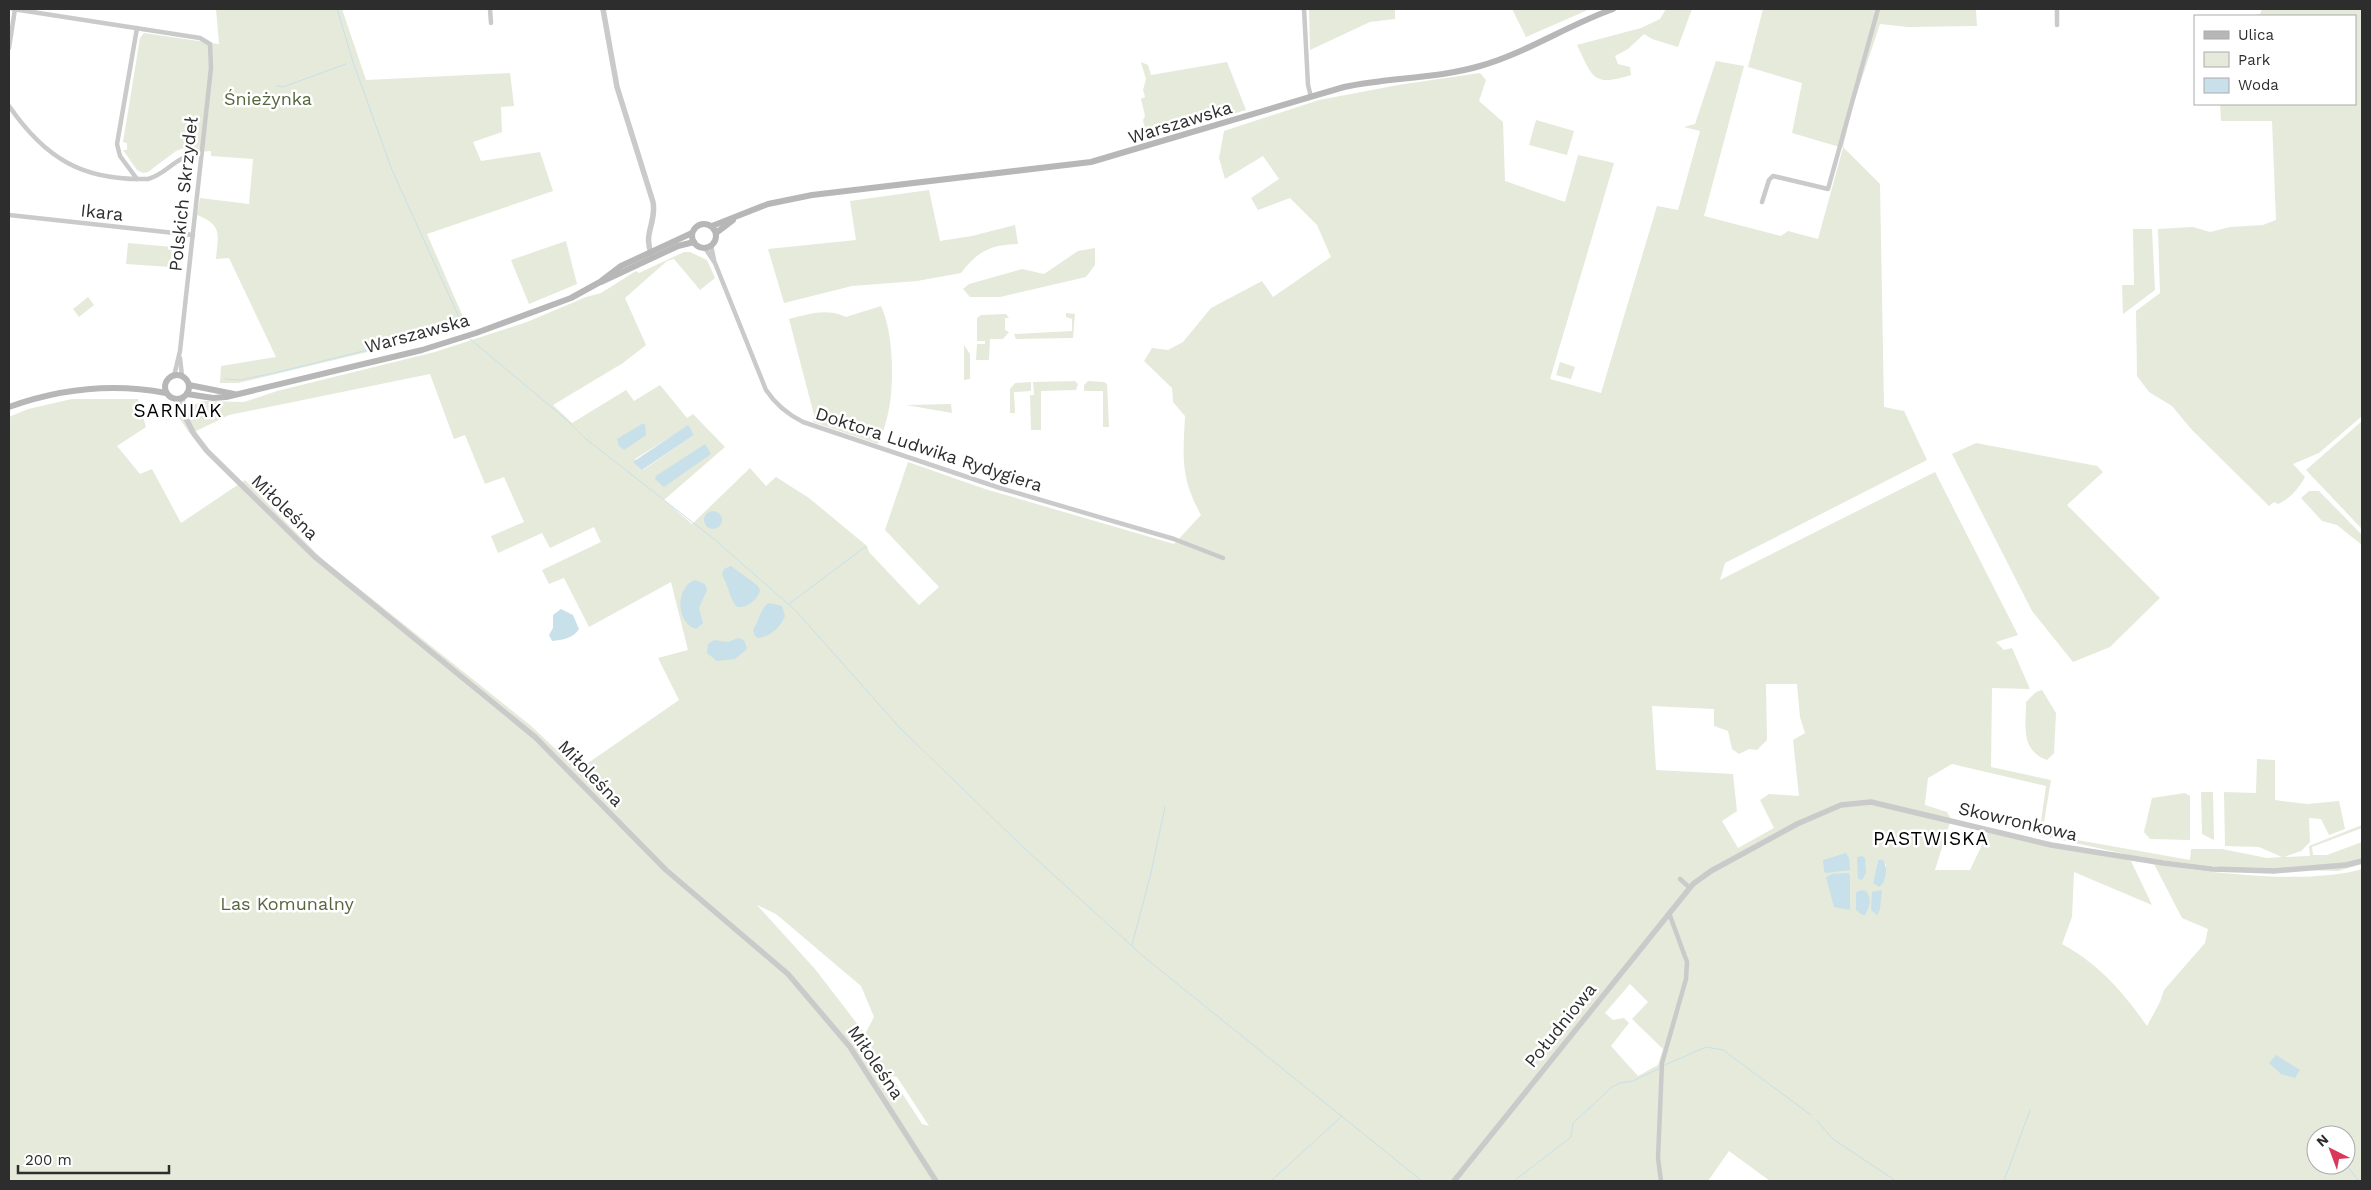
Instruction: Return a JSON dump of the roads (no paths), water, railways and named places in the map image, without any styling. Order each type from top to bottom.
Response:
[{"type":"main road","name":"Warszawska","points":[[712,226],[768,204],[812,195],[1091,162],[1362,83],[1440,75],[1481,66],[1613,9]]},
{"type":"main road","name":"Warszawska","points":[[716,234],[742,213]]},
{"type":"main road","points":[[701,224],[712,226],[716,234],[708,246],[694,242],[692,233],[701,224]]},
{"type":"main road","name":"Warszawska","points":[[651,255],[692,233]]},
{"type":"main road","name":"Warszawska","points":[[182,397],[213,398],[235,394],[450,342],[560,303],[600,282],[621,266],[683,244],[694,242]]},
{"type":"main road","points":[[9,407],[64,391],[146,388],[166,383],[174,376],[182,376],[189,385],[182,397],[146,388]]},
{"type":"main road","points":[[166,383],[166,392]]},
{"type":"main road","name":"Warszawska","points":[[189,385],[235,394]]},
{"type":"street","points":[[9,48],[14,9],[137,28],[117,144],[120,156],[137,178]]},
{"type":"street","points":[[490,9],[491,23]]},
{"type":"street","points":[[603,9],[617,87],[653,202],[654,214],[647,238],[651,255]]},
{"type":"street","points":[[1304,9],[1308,85],[1311,97]]},
{"type":"street","points":[[1762,202],[1773,176],[1828,190],[1878,9]]},
{"type":"street","points":[[2057,9],[2057,25]]},
{"type":"street","name":"Polskich Skrzydeł","points":[[137,28],[200,38],[208,41],[212,53],[180,351],[174,376]]},
{"type":"street","points":[[9,106],[26,130],[40,145],[60,160],[93,173],[152,178],[182,157],[200,154]]},
{"type":"street","name":"Ikara","points":[[9,215],[193,235]]},
{"type":"street","name":"Doktora Ludwika Rydygiera","points":[[708,246],[763,385],[776,404],[792,417],[1000,488],[1174,540],[1223,558]]},
{"type":"street","name":"Polskich Skrzydeł","points":[[180,351],[182,376]]},
{"type":"street","name":"Miłoleśna","points":[[182,397],[186,420],[207,451],[314,556],[403,631],[535,737],[666,870],[788,974],[850,1047],[936,1181]]},
{"type":"street","name":"Skowronkowa","points":[[1690,888],[1711,871],[1797,824],[1841,805],[1861,801],[2067,849],[2163,863],[2253,871],[2346,865],[2362,861]]},
{"type":"street","points":[[1680,879],[1690,888]]},
{"type":"street","name":"Południowa","points":[[1454,1181],[1690,888]]},
{"type":"street","points":[[1661,1181],[1658,1158],[1662,1063],[1686,978],[1687,962],[1669,913]]},
{"type":"water","points":[[645,424],[646,435],[624,450],[619,446],[617,439]]},
{"type":"water","points":[[688,425],[694,435],[642,470],[633,462]]},
{"type":"water","points":[[705,444],[711,454],[664,487],[655,479],[656,476]]},
{"type":"water","points":[[713,511],[719,514],[722,520],[719,526],[713,529],[707,526],[704,520],[707,514]]},
{"type":"water","points":[[731,566],[757,585],[760,590],[759,594],[748,605],[737,607],[734,603],[722,575],[724,569]]},
{"type":"water","points":[[695,580],[705,584],[707,590],[699,608],[703,623],[696,629],[685,620],[680,605],[684,590],[688,584]]},
{"type":"water","points":[[769,603],[782,606],[785,616],[781,624],[774,631],[767,636],[758,638],[753,630],[762,611]]},
{"type":"water","points":[[561,609],[573,615],[579,629],[571,636],[552,641],[549,635],[553,628],[553,615]]},
{"type":"water","points":[[738,638],[744,640],[747,649],[735,659],[717,661],[707,653],[708,644],[714,640],[728,642]]},
{"type":"water","points":[[1846,853],[1849,858],[1850,870],[1826,873],[1824,871],[1823,860]]},
{"type":"water","points":[[1862,856],[1865,858],[1866,873],[1862,880],[1858,879],[1857,857]]},
{"type":"water","points":[[1878,860],[1883,860],[1886,870],[1884,882],[1879,887],[1873,883]]},
{"type":"water","points":[[1848,873],[1850,875],[1850,910],[1834,907],[1826,877],[1832,874]]},
{"type":"water","points":[[1882,890],[1880,909],[1877,915],[1871,910],[1872,892]]},
{"type":"water","points":[[1866,891],[1870,900],[1865,915],[1856,910],[1856,892]]},
{"type":"water","points":[[2276,1055],[2300,1070],[2295,1078],[2281,1074],[2269,1063]]},
{"type":"waterway","points":[[337,9],[353,62],[392,170],[463,326]]},
{"type":"waterway","points":[[277,86],[283,87],[346,64]]},
{"type":"waterway","points":[[225,379],[240,380],[274,373],[453,329]]},
{"type":"waterway","points":[[470,339],[568,421],[586,439],[714,539],[796,611],[900,728],[1024,848],[1144,957],[1422,1181]]},
{"type":"waterway","points":[[789,604],[865,547]]},
{"type":"waterway","points":[[1132,945],[1150,877],[1165,807]]},
{"type":"waterway","points":[[1665,1065],[1706,1047],[1723,1050],[1811,1115]]},
{"type":"waterway","points":[[1514,1181],[1571,1137],[1573,1123],[1612,1087],[1620,1083],[1633,1081],[1660,1068]]},
{"type":"waterway","points":[[2004,1181],[2030,1110]]},
{"type":"waterway","points":[[1271,1181],[1342,1116]]},
{"type":"waterway","points":[[1817,1121],[1833,1139],[1896,1181]]},
{"type":"waterway","points":[[2354,1175],[2359,1181]]},
{"type":"district","name":"SARNIAK","points":[[178,410]]},
{"type":"district","name":"PASTWISKA","points":[[1931,838]]},
{"type":"park label","name":"Śnieżynka","points":[[268,98]]},
{"type":"park label","name":"Las Komunalny","points":[[287,903]]}]
